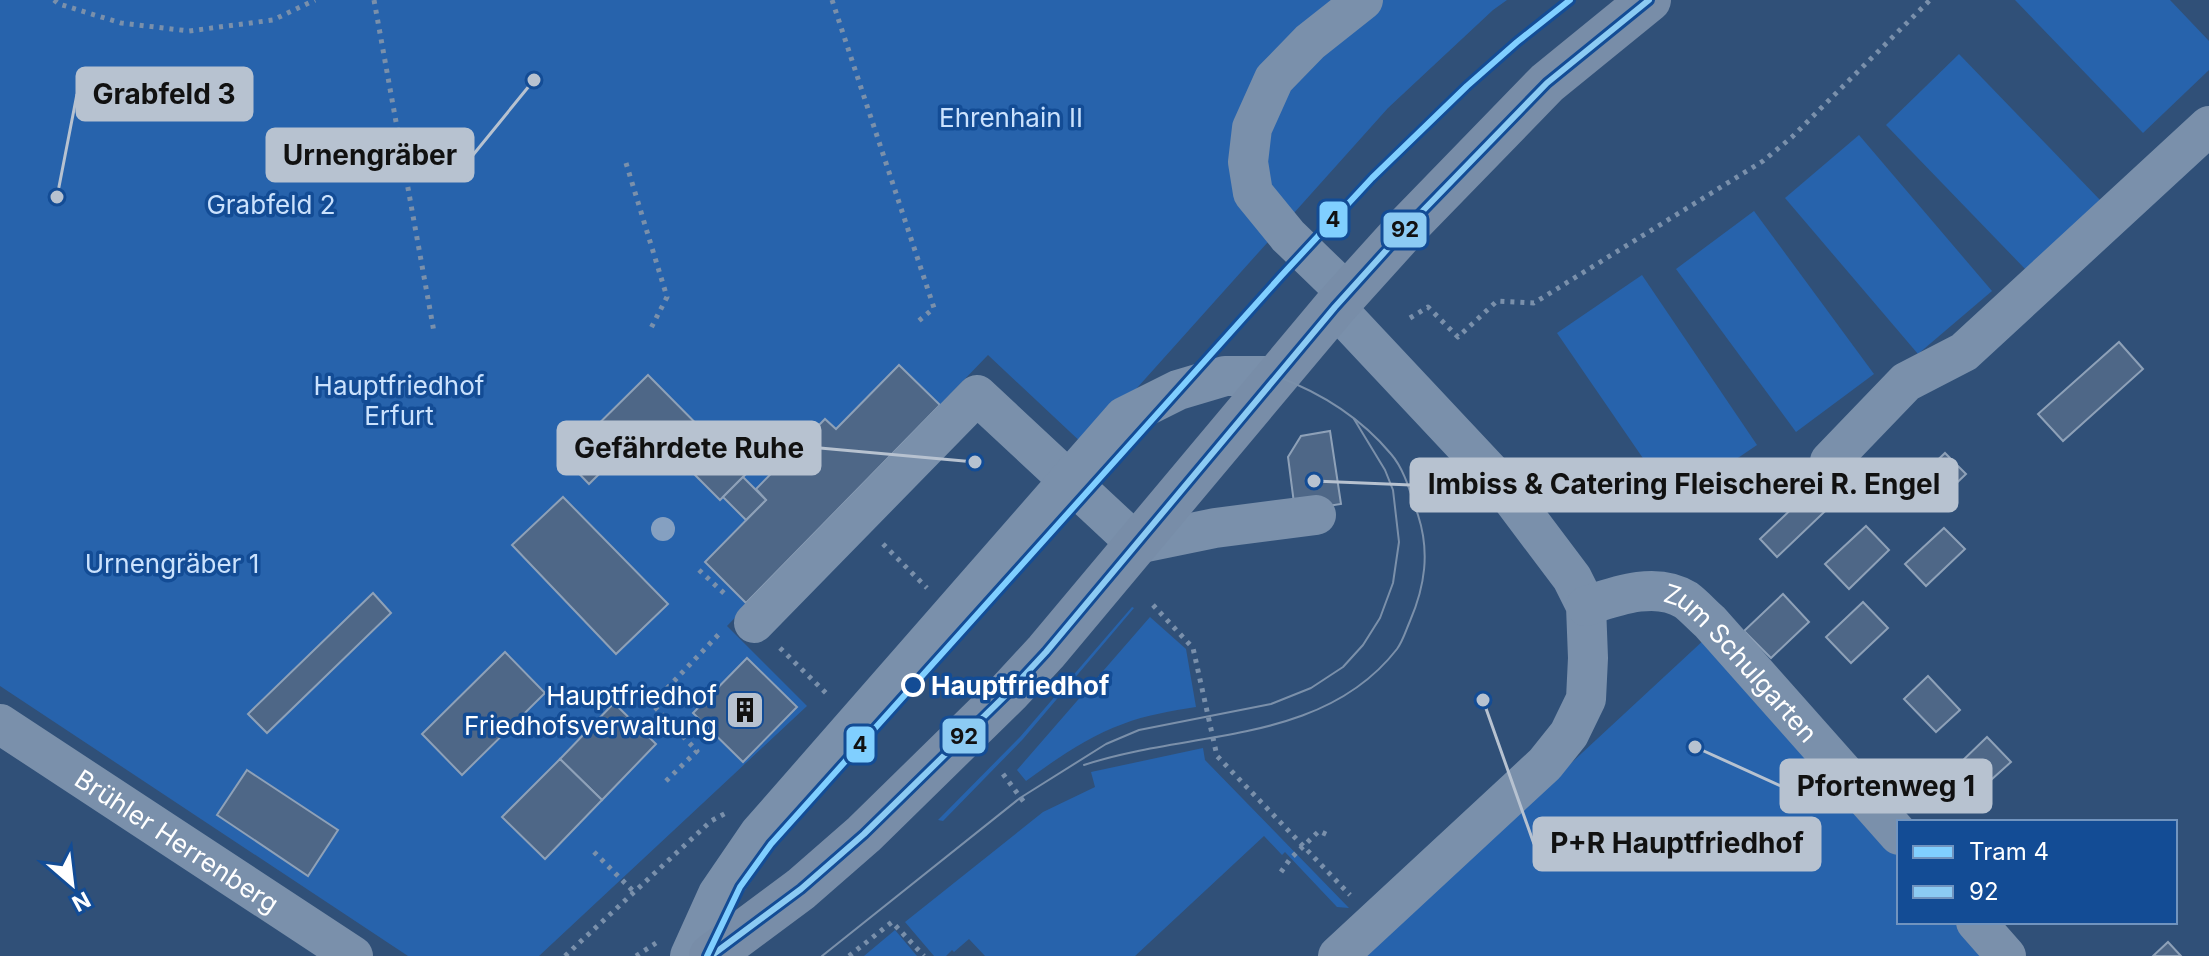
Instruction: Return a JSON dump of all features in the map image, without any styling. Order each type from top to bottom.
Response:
[{"type":"main road","points":[[709,956],[801,889],[864,834],[1009,692],[1341,300],[1410,224],[1547,83],[1649,0]]},
{"type":"street","points":[[1338,956],[1545,764],[1569,734],[1586,699],[1588,658],[1586,606],[1572,578],[1502,485],[1378,350],[1253,193],[1248,162],[1252,128],[1274,79],[1310,42],[1363,0]]},
{"type":"street","points":[[1830,461],[1906,382],[1964,352],[2209,126]]},
{"type":"street","points":[[709,956],[740,887],[771,844],[1076,487],[1124,417],[1178,390],[1225,376],[1276,376]]},
{"type":"street","points":[[740,624],[857,518],[977,395],[1137,544],[1215,528],[1316,515]]},
{"type":"street","points":[[690,956],[718,894],[759,834],[1076,487]]},
{"type":"street","name":"Zum Schulgarten","points":[[1586,606],[1620,595],[1658,591],[1684,599],[1710,622],[1897,833]]},
{"type":"street","name":"Brühler Herrenberg","points":[[0,724],[353,956]]},
{"type":"street","points":[[1978,924],[2006,956]]},
{"type":"path","points":[[54,0],[121,23],[189,31],[273,20],[315,0]]},
{"type":"path","points":[[374,0],[434,332]]},
{"type":"path","points":[[832,0],[934,308],[915,324]]},
{"type":"path","points":[[1410,318],[1428,307],[1458,337],[1497,301],[1534,303],[1763,161],[1802,128],[1930,0]]},
{"type":"path","points":[[626,163],[667,297],[650,330]]},
{"type":"path","points":[[857,518],[932,592]]},
{"type":"path","points":[[1153,605],[1193,648],[1217,756],[1375,922]]},
{"type":"path","points":[[666,781],[697,751],[652,704],[740,624]]},
{"type":"path","points":[[1003,774],[1026,805]]},
{"type":"path","points":[[565,956],[711,821],[732,810]]},
{"type":"path","points":[[1281,872],[1319,831],[1330,836]]},
{"type":"path","points":[[594,852],[634,892]]},
{"type":"path","points":[[849,956],[889,920],[924,956]]},
{"type":"green space","name":"Hauptfriedhof Erfurt","points":[[0,0],[1507,0],[1388,108],[1085,446],[988,355],[727,626],[807,706],[539,956],[408,956],[0,686]]},
{"type":"green space","points":[[2015,0],[2170,0],[2209,41],[2209,70],[2143,133]]},
{"type":"green space","points":[[1959,54],[2101,201],[2028,272],[1886,125]]},
{"type":"green space","points":[[1859,135],[1992,291],[1918,354],[1785,198]]},
{"type":"green space","points":[[1754,211],[1874,374],[1796,432],[1676,269]]},
{"type":"green space","points":[[1642,275],[1757,445],[1673,502],[1557,333]]},
{"type":"green space","points":[[1132,607],[1023,739],[943,821],[938,820],[1020,737]]},
{"type":"green space","points":[[1150,617],[1186,649],[1196,707],[1150,716],[1110,729],[1072,749],[1026,781],[1017,770]]},
{"type":"green space","points":[[1706,638],[1897,855],[1897,924],[1959,924],[1987,956],[1363,956]]},
{"type":"green space","points":[[1203,748],[1205,760],[1349,908],[1337,907],[1285,852],[1282,855],[1264,836],[1135,956],[985,956],[969,939],[946,956],[934,956],[905,922],[1043,812],[1095,787],[1091,772]]},
{"type":"green space","points":[[895,930],[917,956],[864,956]]},
{"type":"building","points":[[2119,342],[2143,369],[2063,441],[2038,414]]},
{"type":"building","points":[[899,365],[940,405],[746,603],[705,562],[766,500],[756,489],[825,419],[836,429]]},
{"type":"building","points":[[648,375],[746,474],[720,500],[647,427],[589,484],[564,458]]},
{"type":"building","points":[[1330,431],[1341,504],[1295,511],[1288,457],[1301,436]]},
{"type":"building","points":[[1945,453],[1966,474],[1943,496],[1922,475]]},
{"type":"building","points":[[743,477],[766,500],[746,520],[723,497]]},
{"type":"building","points":[[1825,477],[1842,495],[1777,557],[1760,539]]},
{"type":"building","points":[[563,497],[668,604],[616,654],[512,545]]},
{"type":"building","points":[[1866,526],[1889,550],[1849,589],[1825,564]]},
{"type":"building","points":[[1944,528],[1965,549],[1926,586],[1905,564]]},
{"type":"building","points":[[373,593],[391,613],[267,733],[248,714]]},
{"type":"building","points":[[1783,594],[1809,622],[1771,658],[1744,631]]},
{"type":"building","points":[[1863,602],[1888,628],[1851,663],[1826,637]]},
{"type":"building","points":[[505,652],[545,693],[462,775],[422,734]]},
{"type":"building","name":"Hauptfriedhof Friedhofsverwaltung","points":[[747,658],[797,707],[743,762],[693,713]]},
{"type":"building","points":[[1928,676],[1960,710],[1936,732],[1904,699]]},
{"type":"building","points":[[614,703],[656,744],[602,800],[560,759]]},
{"type":"building","points":[[1987,737],[2011,762],[1982,788],[1959,764]]},
{"type":"building","points":[[560,759],[602,800],[545,859],[502,817]]},
{"type":"building","points":[[247,770],[338,830],[308,876],[217,815]]},
{"type":"building","points":[[2168,942],[2181,956],[2153,956]]},
{"type":"tram line","name":"4","points":[[707,956],[740,887],[771,844],[1282,275],[1372,178],[1467,86],[1570,0]]},
{"type":"tram line","points":[[1084,765],[1292,719],[1331,703],[1366,680],[1401,643],[1419,595],[1425,556],[1422,529],[1404,475],[1391,454],[1353,418],[1323,398],[1276,376]]},
{"type":"tram line","points":[[822,956],[1020,798],[1106,744],[1139,730],[1271,704],[1311,688],[1343,667],[1363,645],[1380,618],[1393,583],[1399,542],[1393,490],[1385,470],[1354,419]]},
{"type":"transit line","name":"92","points":[[711,956],[801,889],[864,834],[1009,692],[1335,307],[1410,224],[1547,83],[1649,0]]},
{"type":"place","name":"Urnengräber","points":[[534,80]]},
{"type":"place","name":"Grabfeld 3","points":[[57,197]]},
{"type":"place","name":"Gefährdete Ruhe","points":[[975,462]]},
{"type":"place","name":"Imbiss & Catering Fleischerei R. Engel","points":[[1314,481]]},
{"type":"place","name":"Hauptfriedhof","points":[[913,685]]},
{"type":"place","name":"P+R Hauptfriedhof","points":[[1483,700]]},
{"type":"place","name":"Hauptfriedhof Friedhofsverwaltung","points":[[745,710]]},
{"type":"place","name":"Pfortenweg 1","points":[[1695,747]]},
{"type":"park label","name":"Ehrenhain II","points":[[1011,117]]},
{"type":"park label","name":"Grabfeld 2","points":[[271,204]]},
{"type":"park label","name":"Urnengräber 1","points":[[172,563]]}]
